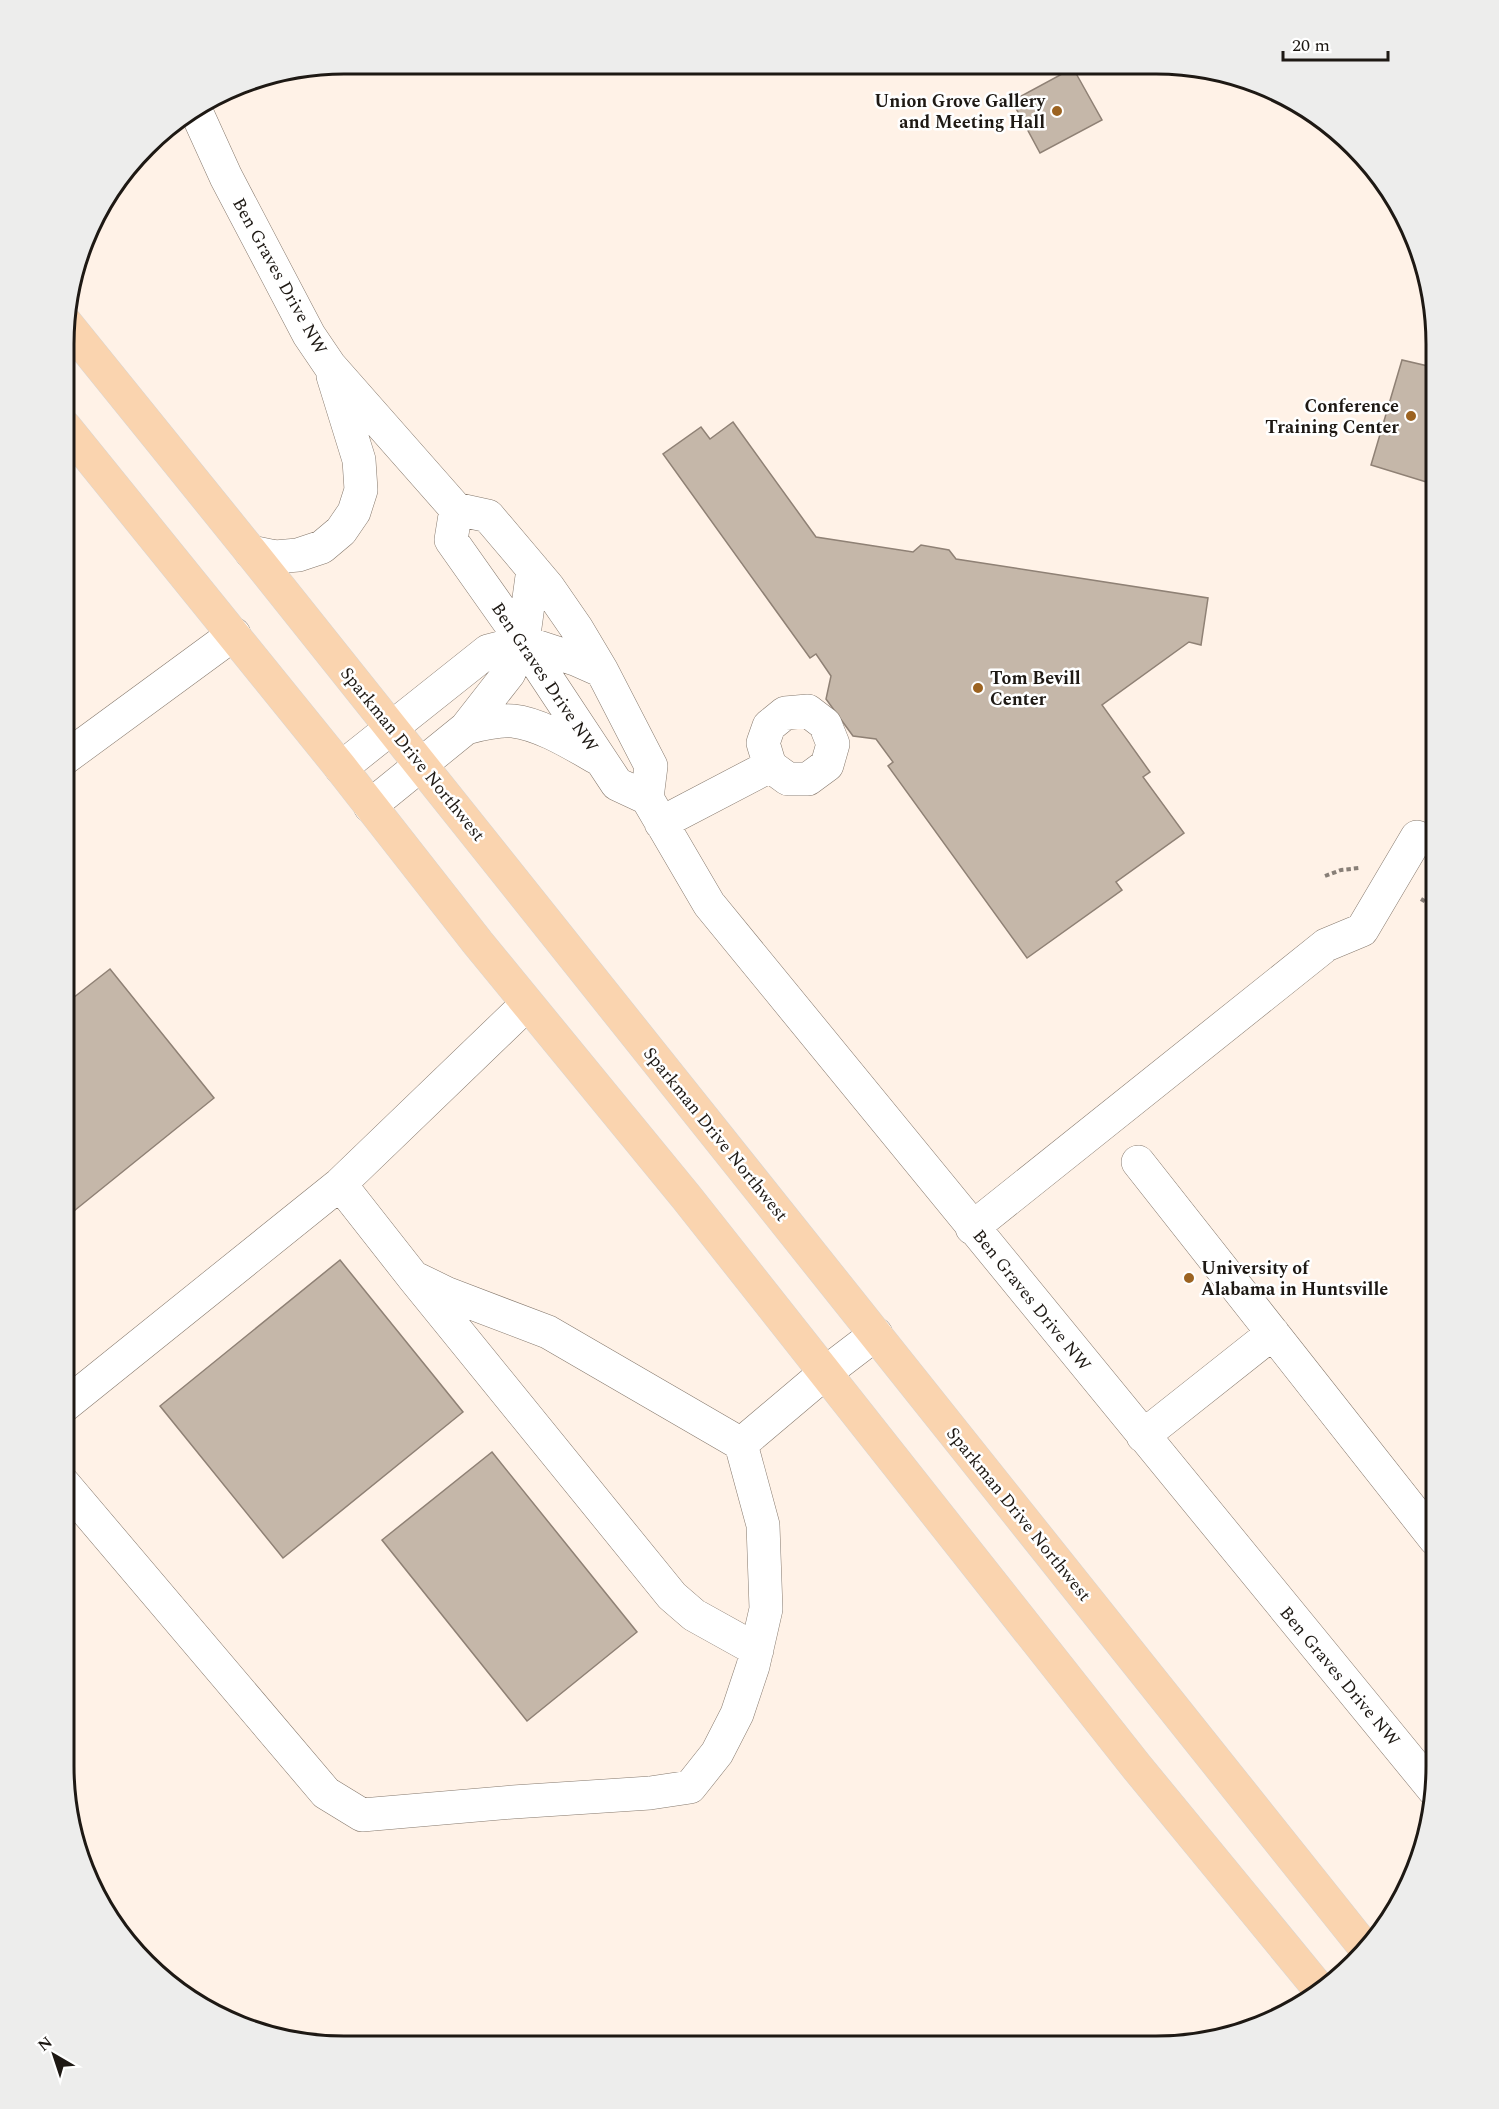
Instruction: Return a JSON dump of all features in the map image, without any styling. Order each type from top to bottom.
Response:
[{"type":"main road","name":"Sparkman Drive Northwest","points":[[74,333],[252,552],[1360,1941]]},
{"type":"main road","points":[[74,438],[234,634],[527,1004],[687,1198],[1136,1766],[1315,1984]]},
{"type":"street","name":"Ben Graves Drive NW","points":[[198,116],[226,177],[309,335],[330,366],[456,509],[452,540],[617,784],[654,810],[709,904],[1425,1779]]},
{"type":"street","points":[[252,552],[275,558],[298,555],[322,547],[341,531],[354,512],[361,490],[359,460],[330,366]]},
{"type":"street","points":[[456,509],[488,516],[561,605],[602,670],[651,766],[654,810],[770,766]]},
{"type":"street","points":[[370,806],[466,728],[509,673],[523,642],[533,569]]},
{"type":"street","points":[[74,751],[234,634]]},
{"type":"street","points":[[341,768],[488,651],[523,642],[574,658],[602,670]]},
{"type":"street","points":[[466,728],[497,721],[525,723],[564,740],[602,761]]},
{"type":"street","points":[[972,1228],[1326,945],[1362,930],[1416,837]]},
{"type":"street","points":[[74,1398],[340,1184],[527,1004]]},
{"type":"street","points":[[1138,1162],[1426,1526]]},
{"type":"street","points":[[340,1184],[672,1596],[694,1615],[757,1650]]},
{"type":"street","points":[[74,1496],[326,1793],[362,1815],[650,1793],[690,1787],[717,1753],[737,1714],[757,1650],[766,1610],[763,1525],[741,1444],[548,1332],[448,1294],[413,1277]]},
{"type":"street","points":[[1143,1436],[1273,1333]]},
{"type":"street","points":[[741,1444],[825,1372],[876,1334]]},
{"type":"path","points":[[1325,876],[1341,870],[1362,867]]},
{"type":"path","points":[[1420,898],[1426,902]]},
{"type":"building","name":"Union Grove Gallery and Meeting Hall","points":[[1062,74],[1076,74],[1102,120],[1040,153],[1012,101]]},
{"type":"building","name":"Conference Training Center","points":[[1402,360],[1426,366],[1426,482],[1371,465]]},
{"type":"building","name":"Tom Bevill Center","points":[[733,422],[816,537],[913,552],[921,545],[949,550],[956,559],[1208,598],[1201,645],[1189,642],[1102,705],[1150,772],[1143,777],[1184,833],[1116,882],[1122,890],[1027,958],[888,766],[893,762],[876,739],[853,736],[826,699],[831,676],[816,654],[810,658],[663,454],[701,427],[710,439]]},
{"type":"building","points":[[110,969],[214,1098],[74,1211],[74,997]]},
{"type":"building","points":[[340,1260],[463,1412],[283,1558],[160,1406]]},
{"type":"building","points":[[492,1452],[637,1632],[527,1721],[382,1540]]},
{"type":"place","name":"Union Grove Gallery and Meeting Hall","points":[[1057,111]]},
{"type":"place","name":"Conference Training Center","points":[[1411,416]]},
{"type":"place","name":"Tom Bevill Center","points":[[978,688]]},
{"type":"place","name":"University of Alabama in Huntsville","points":[[1189,1278]]}]
